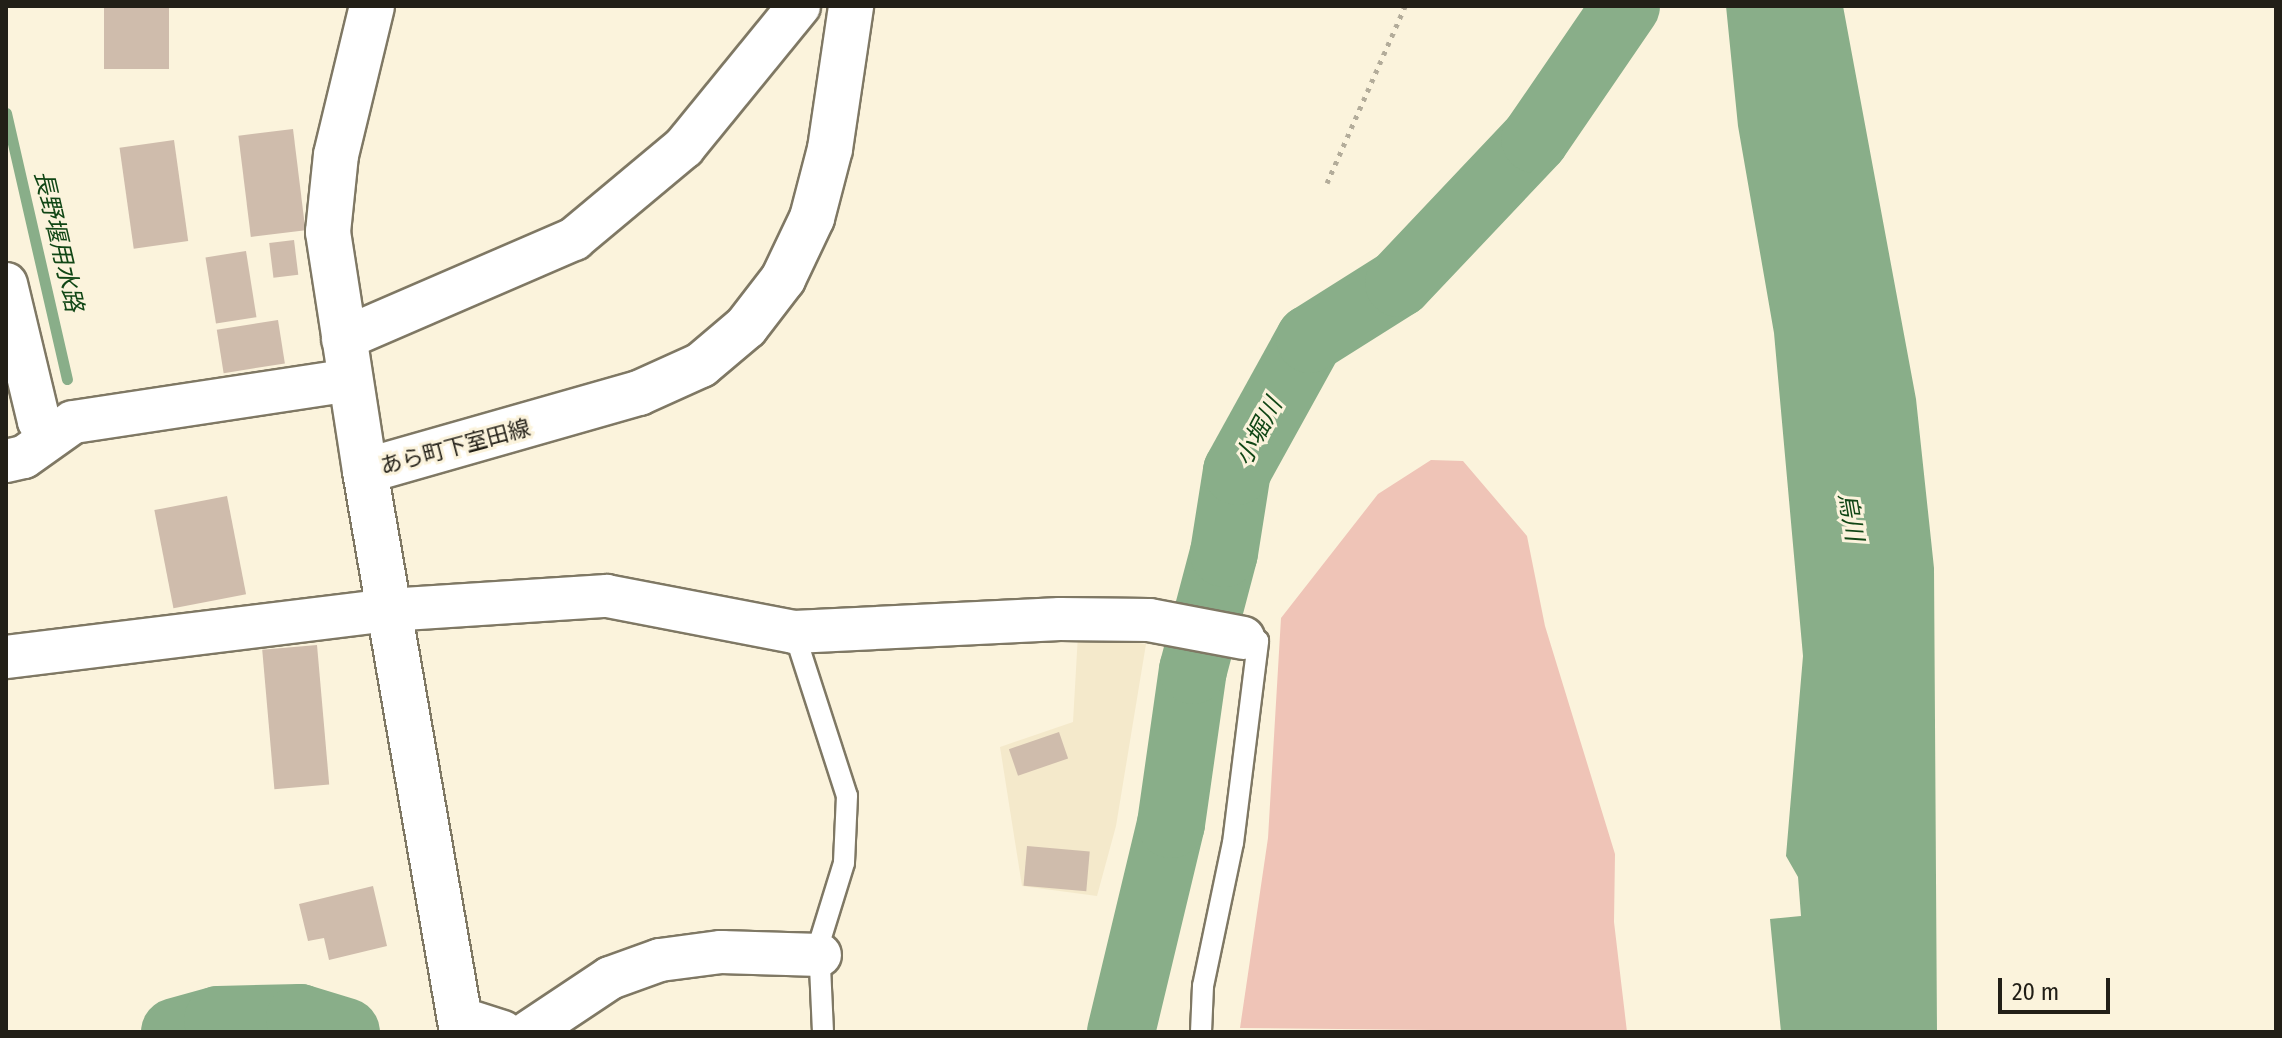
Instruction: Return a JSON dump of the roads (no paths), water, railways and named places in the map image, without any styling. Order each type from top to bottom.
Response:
[{"type":"main road","points":[[365,471],[333,286],[330,192],[372,6]]},
{"type":"main road","name":"あら町下室田線","points":[[460,1025],[365,471],[639,393],[701,365],[746,327],[783,279],[812,218],[830,149],[851,6]]},
{"type":"street","points":[[6,461],[24,457],[73,422],[346,359],[574,239],[684,147],[794,8]]},
{"type":"street","points":[[6,284],[39,421],[54,434]]},
{"type":"street","points":[[6,657],[388,610],[607,596],[794,632],[1149,620],[1243,638]]},
{"type":"street","points":[[529,1032],[610,978],[660,960],[721,952],[820,955]]},
{"type":"street","points":[[460,1025],[503,1032]]},
{"type":"lane","points":[[794,632],[847,796],[844,863],[820,955],[823,1032]]},
{"type":"lane","points":[[1201,1032],[1206,970],[1233,843],[1258,641],[1243,638]]},
{"type":"water","name":"烏川","points":[[1726,6],[1843,6],[1916,399],[1934,568],[1937,1032],[1781,1032],[1770,919],[1801,916],[1798,877],[1786,856],[1803,656],[1774,333],[1738,126]]},
{"type":"waterway","name":"小堀川","points":[[1121,1032],[1171,824],[1193,670],[1224,553],[1237,471],[1310,339],[1399,283],[1535,139],[1626,6]]},
{"type":"waterway","name":"長野堰用水路","points":[[6,113],[67,379]]},
{"type":"waterway","name":"小堀川","points":[[175,1032],[218,1020],[300,1018],[346,1032]]}]
